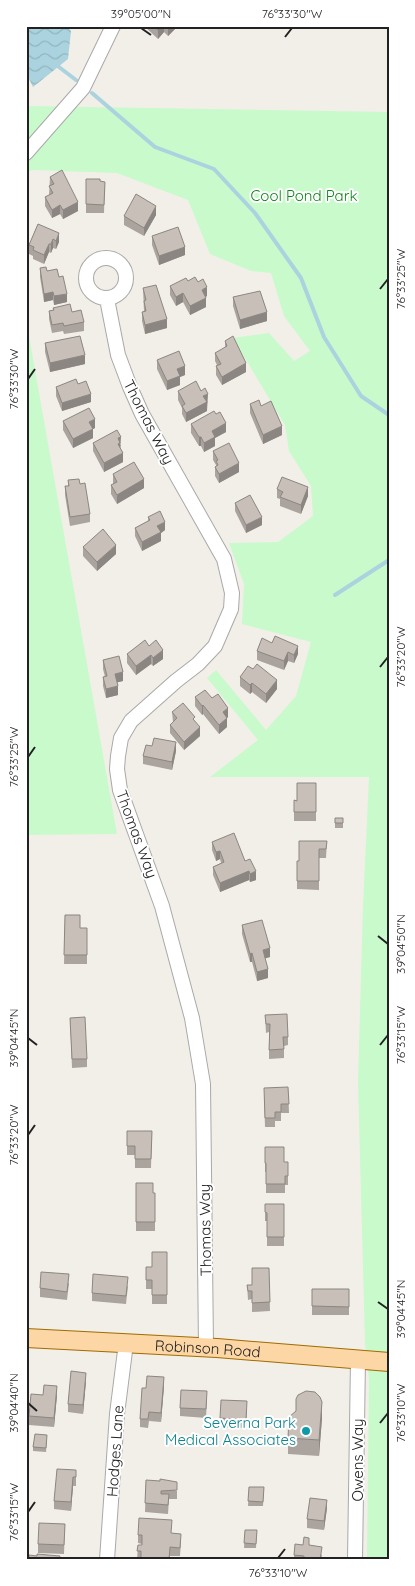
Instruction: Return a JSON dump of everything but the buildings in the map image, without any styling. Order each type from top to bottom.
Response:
[{"type":"main road","name":"Robinson Road","points":[[26,1338],[206,1347],[389,1362]]},
{"type":"street","points":[[26,153],[83,88],[113,26]]},
{"type":"street","name":"Thomas Way","points":[[107,299],[118,355],[130,387],[146,420],[224,559],[232,593],[231,609],[215,646],[208,655],[131,721],[121,738],[117,768],[120,790],[162,906],[192,1018],[199,1054],[203,1084],[206,1347]]},
{"type":"street","name":"Hodges Lane","points":[[107,1560],[117,1414],[126,1343]]},
{"type":"street","name":"Owens Way","points":[[355,1560],[358,1360]]},
{"type":"green space","name":"Cool Pond Park","points":[[26,106],[389,112],[389,1560],[367,1560],[369,1379],[365,1343],[358,1082],[369,777],[210,777],[258,740],[207,678],[216,670],[266,730],[296,696],[311,642],[242,624],[244,584],[229,543],[278,542],[313,516],[311,486],[289,451],[285,425],[233,338],[269,333],[294,361],[310,351],[284,316],[271,273],[251,271],[210,254],[188,200],[117,173],[32,170],[26,173]]},
{"type":"green space","points":[[26,319],[117,834],[26,835]]},
{"type":"water","points":[[26,26],[67,26],[71,31],[68,59],[33,87],[26,73]]},
{"type":"waterway","points":[[55,64],[76,80]]},
{"type":"waterway","points":[[92,93],[155,147],[214,169],[255,213],[301,278],[324,337],[361,396],[389,415]]},
{"type":"waterway","points":[[335,595],[389,560]]},
{"type":"place","name":"Severna Park Medical Associates","points":[[306,1431]]}]
